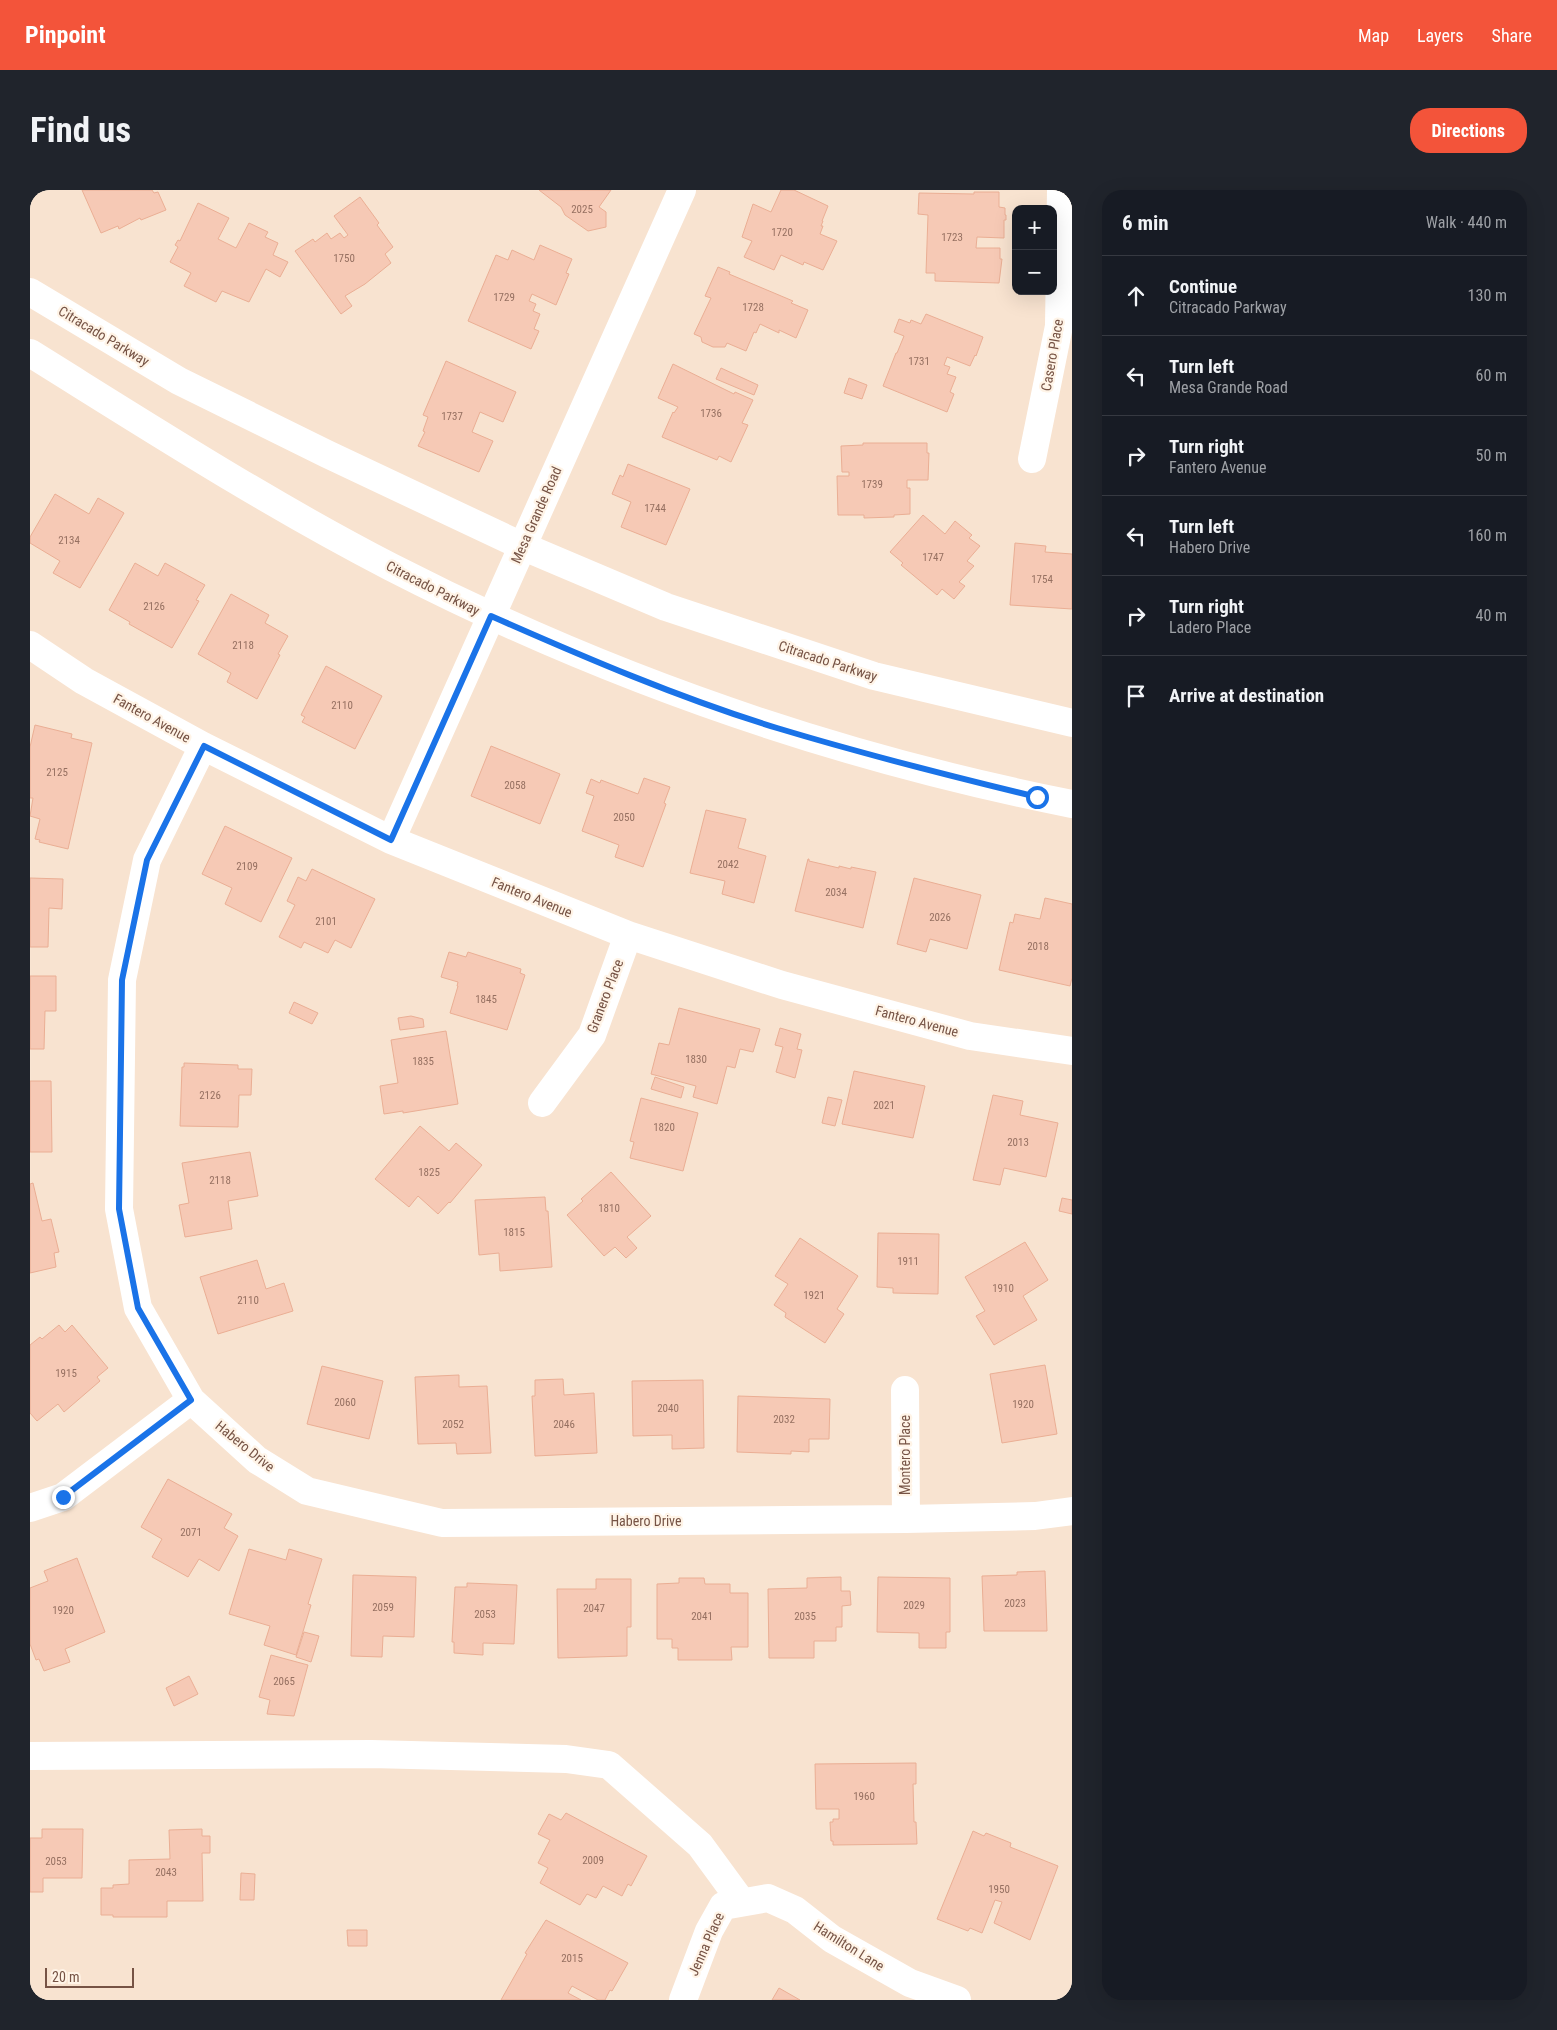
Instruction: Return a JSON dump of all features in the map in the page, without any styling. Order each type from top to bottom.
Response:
[{"type":"street","name":"Mesa Grande Road","points":[[391,840],[682,190]]},
{"type":"street","name":"Casero Place","points":[[1032,459],[1059,326],[1061,190]]},
{"type":"street","name":"Citracado Parkway","points":[[30,292],[179,381],[327,454],[522,546],[666,606],[874,676],[1072,723]]},
{"type":"street","name":"Citracado Parkway","points":[[30,354],[314,526],[391,567],[491,616],[649,683],[776,727],[914,768],[1072,804]]},
{"type":"street","name":"Fantero Avenue","points":[[30,645],[84,681],[204,746],[391,840],[628,935],[782,985],[970,1036],[1072,1051]]},
{"type":"street","name":"Habero Drive","points":[[204,746],[147,860],[122,980],[119,1209],[138,1308],[191,1400],[257,1460],[307,1491],[442,1523],[906,1519],[1035,1516],[1072,1511]]},
{"type":"street","name":"Granero Place","points":[[542,1103],[592,1035],[628,935]]},
{"type":"street","name":"Montero Place","points":[[905,1390],[906,1519]]},
{"type":"street","points":[[30,1508],[63,1497],[191,1400]]},
{"type":"street","points":[[30,1756],[371,1754],[566,1759],[609,1765],[700,1845],[742,1901]]},
{"type":"street","name":"Hamilton Lane","points":[[742,1901],[768,1898],[795,1910],[832,1939],[910,1983],[957,2000]]},
{"type":"street","name":"Jenna Place","points":[[683,2000],[709,1931],[723,1906],[742,1901]]},
{"type":"shaded area","points":[[30,190],[1072,190],[1072,2000],[30,2000]]},
{"type":"building","points":[[82,190],[152,190],[154,193],[158,192],[166,210],[141,220],[140,218],[119,229],[118,226],[101,233]]},
{"type":"building","points":[[539,190],[611,190],[599,207],[606,212],[606,227],[588,231],[565,215],[561,207]]},
{"type":"building","points":[[781,190],[794,190],[828,206],[822,221],[821,226],[823,226],[820,234],[837,241],[823,270],[804,262],[803,265],[781,255],[774,270],[744,257],[752,241],[742,237],[753,204],[771,212]]},
{"type":"building","points":[[974,192],[999,192],[999,207],[1005,208],[1004,238],[977,237],[976,248],[1000,248],[1000,259],[1002,259],[999,283],[935,281],[935,273],[926,273],[928,215],[918,214],[919,193],[974,194]]},
{"type":"building","points":[[360,197],[379,223],[377,225],[393,247],[385,254],[391,263],[365,284],[345,296],[352,306],[341,314],[295,251],[313,239],[315,242],[327,233],[331,239],[340,233],[344,238],[348,235],[334,216]]},
{"type":"building","points":[[198,203],[229,218],[218,239],[236,248],[249,223],[268,232],[265,237],[278,243],[273,255],[288,262],[280,277],[266,269],[249,302],[222,291],[216,302],[184,286],[191,273],[170,262],[178,247],[175,245],[178,240],[180,241]]},
{"type":"building","points":[[540,245],[572,259],[566,273],[569,274],[556,305],[532,294],[529,301],[536,304],[533,311],[540,314],[534,329],[539,331],[531,349],[468,321],[496,255],[508,260],[512,250],[534,260]]},
{"type":"building","points":[[718,267],[730,272],[729,274],[793,301],[791,303],[808,310],[796,338],[779,330],[779,333],[760,324],[756,333],[754,332],[746,351],[727,343],[725,347],[713,347],[702,342],[701,337],[694,334],[711,298],[705,296]]},
{"type":"building","points":[[926,314],[983,337],[970,366],[947,357],[944,365],[950,367],[947,374],[956,377],[950,392],[954,394],[947,412],[883,386],[904,336],[894,332],[899,319],[910,323],[911,320],[921,324]]},
{"type":"building","points":[[446,361],[516,392],[503,422],[480,412],[472,432],[493,441],[479,472],[418,446],[425,432],[423,431],[428,417],[423,415]]},
{"type":"building","points":[[673,364],[734,394],[735,392],[753,400],[742,423],[748,425],[731,462],[719,456],[717,460],[662,437],[673,412],[678,407],[658,398]]},
{"type":"building","points":[[721,368],[758,385],[754,395],[716,379]]},
{"type":"building","points":[[849,378],[867,385],[862,399],[844,393]]},
{"type":"building","points":[[863,443],[927,443],[927,453],[929,453],[928,480],[907,480],[907,488],[910,488],[910,514],[894,515],[894,517],[864,518],[864,515],[838,515],[837,476],[849,476],[849,472],[842,472],[841,446],[863,445]]},
{"type":"building","points":[[628,464],[690,489],[666,545],[621,527],[631,502],[612,494],[620,475],[623,477]]},
{"type":"building","points":[[55,494],[89,514],[98,498],[124,513],[80,588],[53,573],[60,561],[30,543],[30,537]]},
{"type":"building","points":[[923,515],[945,534],[955,521],[972,535],[969,538],[980,546],[967,561],[974,566],[959,582],[965,586],[954,599],[942,589],[937,595],[901,565],[903,563],[890,552]]},
{"type":"building","points":[[1015,543],[1046,546],[1045,552],[1072,554],[1072,609],[1010,605]]},
{"type":"building","points":[[135,563],[158,576],[165,563],[205,585],[196,600],[199,601],[172,648],[129,624],[130,622],[109,610]]},
{"type":"building","points":[[231,594],[269,615],[265,623],[288,636],[257,699],[227,682],[231,673],[198,654]]},
{"type":"building","points":[[326,666],[382,696],[355,749],[302,722],[305,717],[301,715]]},
{"type":"building","points":[[35,725],[72,734],[71,738],[92,743],[68,849],[39,842],[40,840],[35,839],[40,819],[30,816],[33,798],[30,798],[30,747]]},
{"type":"building","points":[[491,746],[560,774],[540,824],[471,796]]},
{"type":"building","points":[[644,778],[670,787],[664,803],[666,804],[643,867],[615,857],[619,845],[582,831],[594,796],[586,793],[591,779],[600,783],[601,780],[638,794]]},
{"type":"building","points":[[706,810],[746,819],[738,848],[766,856],[754,903],[722,894],[725,881],[690,873]]},
{"type":"building","points":[[225,826],[292,858],[261,922],[225,904],[232,888],[202,874]]},
{"type":"building","points":[[808,859],[809,861],[839,868],[839,866],[851,869],[851,867],[876,872],[863,928],[795,911]]},
{"type":"building","points":[[312,869],[375,899],[351,948],[335,940],[328,953],[304,942],[301,948],[279,937],[295,905],[287,901],[298,877],[306,881]]},
{"type":"building","points":[[30,878],[63,879],[62,909],[49,908],[48,947],[30,947]]},
{"type":"building","points":[[914,878],[981,895],[967,949],[930,939],[926,952],[897,944]]},
{"type":"building","points":[[1045,898],[1072,904],[1072,978],[1070,986],[999,970],[1010,922],[1013,923],[1015,914],[1040,919]]},
{"type":"building","points":[[449,952],[466,957],[468,952],[521,969],[520,973],[525,975],[507,1030],[450,1013],[458,982],[441,977]]},
{"type":"building","points":[[30,976],[56,976],[56,1011],[45,1011],[44,1049],[30,1049]]},
{"type":"building","points":[[294,1002],[318,1013],[312,1024],[289,1013]]},
{"type":"building","points":[[679,1008],[760,1029],[753,1052],[740,1049],[735,1068],[727,1066],[717,1104],[693,1097],[696,1086],[651,1074],[659,1043],[669,1045]]},
{"type":"building","points":[[411,1016],[423,1019],[424,1027],[400,1030],[398,1018]]},
{"type":"building","points":[[780,1028],[801,1034],[797,1049],[802,1050],[795,1078],[776,1072],[783,1047],[775,1045]]},
{"type":"building","points":[[446,1031],[458,1104],[403,1113],[403,1111],[384,1114],[380,1086],[398,1083],[391,1040]]},
{"type":"building","points":[[184,1063],[238,1065],[238,1069],[252,1069],[251,1095],[239,1095],[238,1127],[180,1126],[182,1067],[184,1067]]},
{"type":"building","points":[[854,1071],[925,1086],[913,1138],[842,1124]]},
{"type":"building","points":[[655,1077],[684,1087],[681,1098],[651,1089]]},
{"type":"building","points":[[30,1081],[51,1081],[52,1152],[30,1152]]},
{"type":"building","points":[[993,1095],[1023,1101],[1020,1115],[1058,1123],[1046,1177],[1004,1168],[1000,1185],[973,1180]]},
{"type":"building","points":[[828,1097],[842,1100],[835,1126],[822,1123]]},
{"type":"building","points":[[641,1098],[698,1113],[683,1171],[630,1158],[634,1142],[630,1141]]},
{"type":"building","points":[[420,1126],[449,1151],[456,1143],[482,1165],[450,1203],[438,1214],[418,1196],[409,1207],[375,1179]]},
{"type":"building","points":[[250,1152],[258,1196],[228,1201],[232,1229],[185,1237],[179,1205],[189,1203],[182,1163]]},
{"type":"building","points":[[611,1172],[651,1216],[627,1237],[637,1248],[626,1258],[615,1247],[604,1256],[567,1215],[583,1201],[581,1199]]},
{"type":"building","points":[[33,1183],[42,1221],[51,1219],[59,1252],[54,1253],[56,1267],[30,1273],[30,1184]]},
{"type":"building","points":[[545,1197],[546,1211],[548,1211],[552,1267],[500,1271],[499,1253],[479,1255],[475,1200]]},
{"type":"building","points":[[1062,1198],[1072,1200],[1072,1214],[1059,1211]]},
{"type":"building","points":[[878,1233],[939,1234],[938,1294],[893,1293],[893,1288],[877,1287]]},
{"type":"building","points":[[800,1238],[858,1276],[837,1309],[844,1314],[825,1343],[785,1317],[786,1313],[774,1305],[788,1284],[775,1276]]},
{"type":"building","points":[[1025,1242],[1048,1280],[1023,1296],[1037,1320],[994,1345],[976,1316],[985,1311],[965,1277]]},
{"type":"building","points":[[257,1260],[266,1289],[284,1283],[293,1311],[218,1334],[200,1277]]},
{"type":"building","points":[[59,1325],[65,1332],[72,1325],[108,1368],[97,1377],[100,1381],[64,1412],[58,1404],[37,1421],[30,1413],[30,1345],[40,1337],[42,1339]]},
{"type":"building","points":[[1045,1365],[1057,1434],[1002,1443],[990,1374]]},
{"type":"building","points":[[322,1366],[383,1381],[369,1439],[307,1424]]},
{"type":"building","points":[[459,1375],[459,1387],[487,1386],[491,1453],[457,1454],[456,1443],[418,1444],[415,1377]]},
{"type":"building","points":[[563,1379],[564,1395],[594,1393],[597,1453],[535,1456],[532,1396],[535,1396],[535,1380]]},
{"type":"building","points":[[703,1380],[704,1448],[672,1449],[672,1435],[633,1436],[632,1381]]},
{"type":"building","points":[[738,1396],[830,1399],[829,1439],[809,1439],[809,1452],[791,1451],[791,1454],[737,1452]]},
{"type":"building","points":[[168,1479],[232,1514],[224,1528],[238,1536],[219,1571],[199,1559],[188,1577],[152,1557],[162,1539],[141,1527]]},
{"type":"building","points":[[249,1549],[286,1560],[289,1549],[322,1559],[308,1604],[311,1605],[296,1655],[264,1645],[270,1626],[229,1614]]},
{"type":"building","points":[[77,1558],[105,1632],[65,1649],[70,1662],[44,1671],[39,1659],[36,1660],[30,1644],[30,1588],[48,1581],[44,1571]]},
{"type":"building","points":[[1045,1571],[1047,1631],[984,1631],[982,1576],[1017,1575],[1017,1572]]},
{"type":"building","points":[[353,1575],[416,1577],[414,1637],[383,1636],[382,1657],[351,1656]]},
{"type":"building","points":[[841,1577],[841,1591],[850,1591],[851,1605],[842,1606],[842,1627],[836,1627],[836,1641],[814,1641],[814,1658],[769,1658],[768,1589],[807,1588],[807,1578]]},
{"type":"building","points":[[878,1577],[950,1578],[950,1632],[946,1632],[946,1648],[919,1648],[919,1633],[877,1632]]},
{"type":"building","points":[[679,1578],[704,1578],[705,1584],[730,1584],[730,1593],[748,1593],[748,1647],[731,1647],[732,1660],[678,1660],[678,1648],[672,1648],[672,1639],[657,1639],[657,1584],[679,1583]]},
{"type":"building","points":[[596,1579],[631,1579],[631,1627],[627,1627],[627,1656],[558,1658],[557,1589],[596,1589]]},
{"type":"building","points":[[467,1583],[517,1585],[514,1644],[483,1643],[483,1655],[454,1653],[454,1642],[452,1642],[455,1587],[467,1587]]},
{"type":"building","points":[[304,1632],[319,1636],[311,1662],[296,1657]]},
{"type":"building","points":[[271,1655],[308,1665],[294,1716],[267,1714],[270,1700],[259,1697]]},
{"type":"building","points":[[189,1676],[198,1694],[174,1706],[166,1688]]},
{"type":"building","points":[[916,1763],[916,1784],[913,1784],[914,1822],[916,1822],[917,1844],[833,1845],[830,1822],[833,1822],[833,1819],[839,1819],[839,1809],[816,1809],[815,1764]]},
{"type":"building","points":[[566,1813],[647,1856],[631,1886],[628,1884],[622,1896],[603,1886],[596,1898],[587,1894],[580,1905],[540,1883],[548,1868],[538,1863],[550,1840],[538,1834],[549,1814],[561,1820]]},
{"type":"building","points":[[42,1829],[83,1829],[82,1878],[43,1878],[43,1892],[30,1892],[30,1838],[42,1838]]},
{"type":"building","points":[[202,1829],[202,1836],[210,1836],[210,1853],[202,1853],[203,1901],[167,1901],[167,1917],[113,1917],[113,1915],[101,1915],[101,1888],[113,1888],[113,1885],[129,1884],[129,1860],[170,1859],[169,1830]]},
{"type":"building","points":[[973,1831],[984,1836],[986,1833],[1011,1843],[1010,1847],[1058,1866],[1030,1940],[994,1923],[1002,1902],[995,1900],[982,1933],[970,1928],[968,1931],[937,1919]]},
{"type":"building","points":[[241,1873],[255,1874],[254,1900],[240,1900]]},
{"type":"building","points":[[546,1920],[628,1963],[605,2000],[598,2000],[572,1986],[568,1993],[581,2000],[501,2000],[527,1954],[525,1953]]},
{"type":"building","points":[[347,1930],[367,1930],[367,1946],[348,1946]]},
{"type":"building","points":[[779,1988],[800,2000],[772,2000]]},
{"type":"route","points":[[63,1497],[191,1400],[138,1308],[119,1209],[122,980],[147,860],[204,746],[391,840],[491,616],[649,683],[776,727],[914,768],[1037,797]]}]
